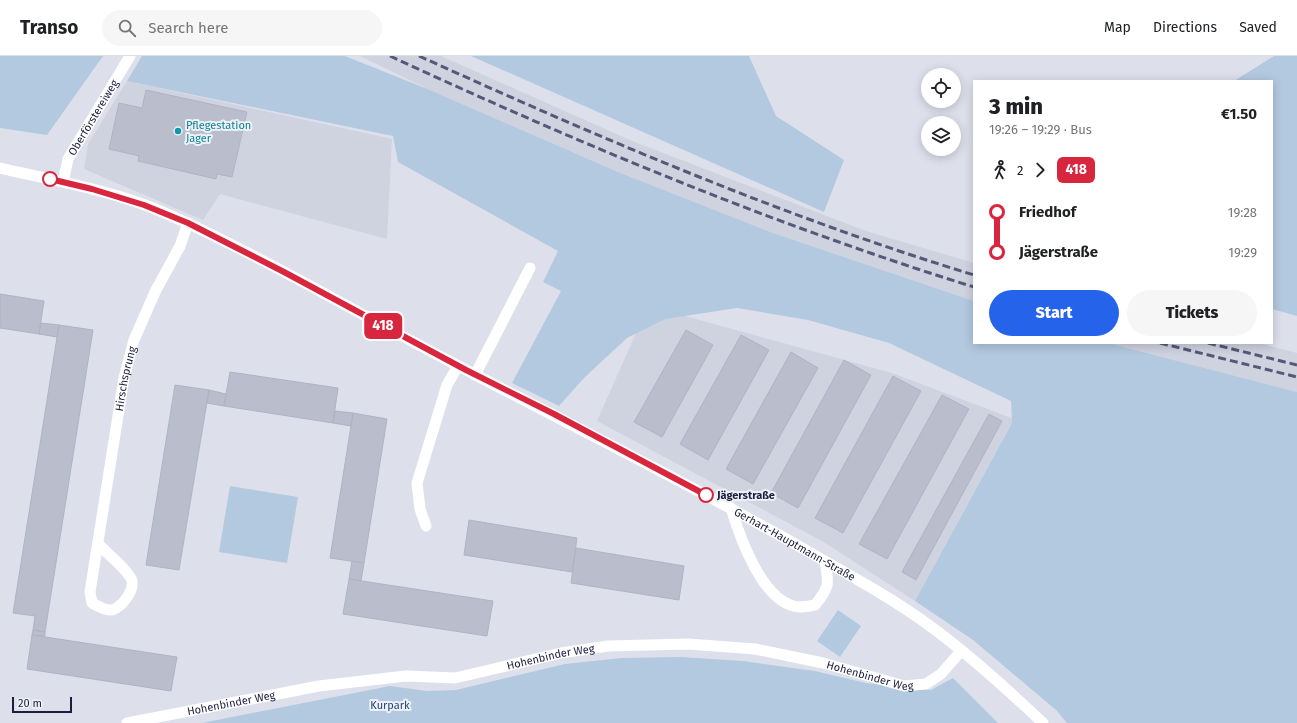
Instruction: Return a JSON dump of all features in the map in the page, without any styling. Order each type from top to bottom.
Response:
[{"type":"street","name":"Oberförstereiweg","points":[[64,182],[68,159],[130,56]]},
{"type":"street","name":"Gerhart-Hauptmann-Straße","points":[[0,168],[64,182],[144,205],[188,223],[284,272],[475,375],[561,418],[731,508],[881,593],[928,624],[1012,693],[1043,723]]},
{"type":"street","name":"Hirschsprung","points":[[98,544],[126,571],[132,581],[131,591],[125,601],[113,610],[102,609],[92,603],[90,592],[124,378],[134,340],[156,292],[180,246],[188,223]]},
{"type":"street","points":[[475,375],[530,268]]},
{"type":"street","points":[[426,526],[420,509],[417,484],[447,385],[458,366]]},
{"type":"street","points":[[731,508],[739,534],[752,561],[766,585],[782,600],[799,607],[814,605],[826,592],[828,580],[825,562]]},
{"type":"street","name":"Hohenbinder Weg","points":[[128,723],[325,685],[406,676],[455,678],[560,653],[608,646],[688,644],[755,650],[823,663],[904,686],[926,684],[941,674],[961,651]]},
{"type":"shaded area","points":[[360,56],[441,56],[632,141],[866,231],[973,263],[973,301],[773,233],[618,172],[430,90]]},
{"type":"shaded area","points":[[127,81],[392,139],[387,239],[220,194],[203,220],[84,169],[88,144]]},
{"type":"shaded area","points":[[663,310],[892,373],[1014,419],[915,601],[822,541],[597,421],[640,324]]},
{"type":"shaded area","points":[[1112,344],[1262,344],[1297,353],[1297,392]]},
{"type":"green space","points":[[0,56],[103,56],[47,135],[0,128]]},
{"type":"green space","points":[[142,56],[345,56],[430,90],[618,172],[773,233],[973,301],[973,344],[1112,344],[1297,392],[1297,723],[1067,723],[1056,710],[973,640],[915,601],[1012,423],[1011,401],[889,343],[808,320],[737,308],[665,319],[627,338],[585,377],[559,406],[512,383],[561,291],[543,282],[558,251],[398,162],[393,136],[127,81]]},
{"type":"green space","points":[[471,56],[749,56],[776,116],[844,160],[824,212]]},
{"type":"green space","points":[[1274,56],[1297,56],[1297,316],[1273,309],[1273,80],[1236,80]]},
{"type":"green space","points":[[230,486],[298,497],[287,563],[219,552]]},
{"type":"green space","points":[[838,610],[861,626],[840,657],[817,641]]},
{"type":"green space","name":"Kurpark","points":[[681,657],[743,661],[815,671],[866,683],[931,690],[953,678],[998,723],[202,723],[390,686],[427,691],[456,690],[565,664],[622,658]]},
{"type":"building","name":"Pflegestation Jager","points":[[146,90],[247,112],[232,177],[217,174],[216,179],[138,161],[139,156],[109,149],[119,103],[142,108]]},
{"type":"building","points":[[0,294],[44,301],[39,334],[0,328]]},
{"type":"building","points":[[41,323],[59,325],[57,337],[39,334]]},
{"type":"building","points":[[59,325],[93,330],[45,632],[33,630],[35,616],[13,613]]},
{"type":"building","points":[[686,330],[713,345],[662,437],[634,422]]},
{"type":"building","points":[[741,335],[769,350],[708,460],[680,444]]},
{"type":"building","points":[[791,352],[818,368],[753,484],[726,469]]},
{"type":"building","points":[[844,360],[871,375],[798,508],[771,493]]},
{"type":"building","points":[[230,372],[338,388],[333,423],[224,406]]},
{"type":"building","points":[[893,376],[921,391],[843,533],[815,518]]},
{"type":"building","points":[[175,385],[209,390],[179,570],[146,565]]},
{"type":"building","points":[[209,390],[226,394],[224,406],[207,403]]},
{"type":"building","points":[[942,395],[969,409],[887,559],[859,544]]},
{"type":"building","points":[[335,411],[353,413],[351,426],[333,423]]},
{"type":"building","points":[[353,413],[387,419],[364,563],[330,558]]},
{"type":"building","points":[[989,414],[1002,421],[916,580],[902,572]]},
{"type":"building","points":[[469,520],[577,538],[572,572],[464,555]]},
{"type":"building","points":[[576,548],[684,566],[679,600],[571,583]]},
{"type":"building","points":[[352,561],[364,563],[361,581],[349,579]]},
{"type":"building","points":[[349,579],[493,601],[487,636],[343,614]]},
{"type":"building","points":[[33,630],[45,632],[45,636],[32,635]]},
{"type":"building","points":[[32,635],[177,657],[171,691],[27,669]]},
{"type":"railway","points":[[390,56],[533,120],[751,210],[899,263],[973,287]]},
{"type":"railway","points":[[419,56],[555,117],[763,202],[833,228],[973,275]]},
{"type":"railway","points":[[1164,344],[1297,377]]},
{"type":"railway","points":[[1212,344],[1297,365]]},
{"type":"bus line","name":"418","points":[[50,179],[92,189],[144,205],[188,223],[284,272],[466,370],[554,414],[706,495]]},
{"type":"place","name":"Pflegestation Jager","points":[[178,131]]},
{"type":"place","name":"Jägerstraße","points":[[706,495]]}]
